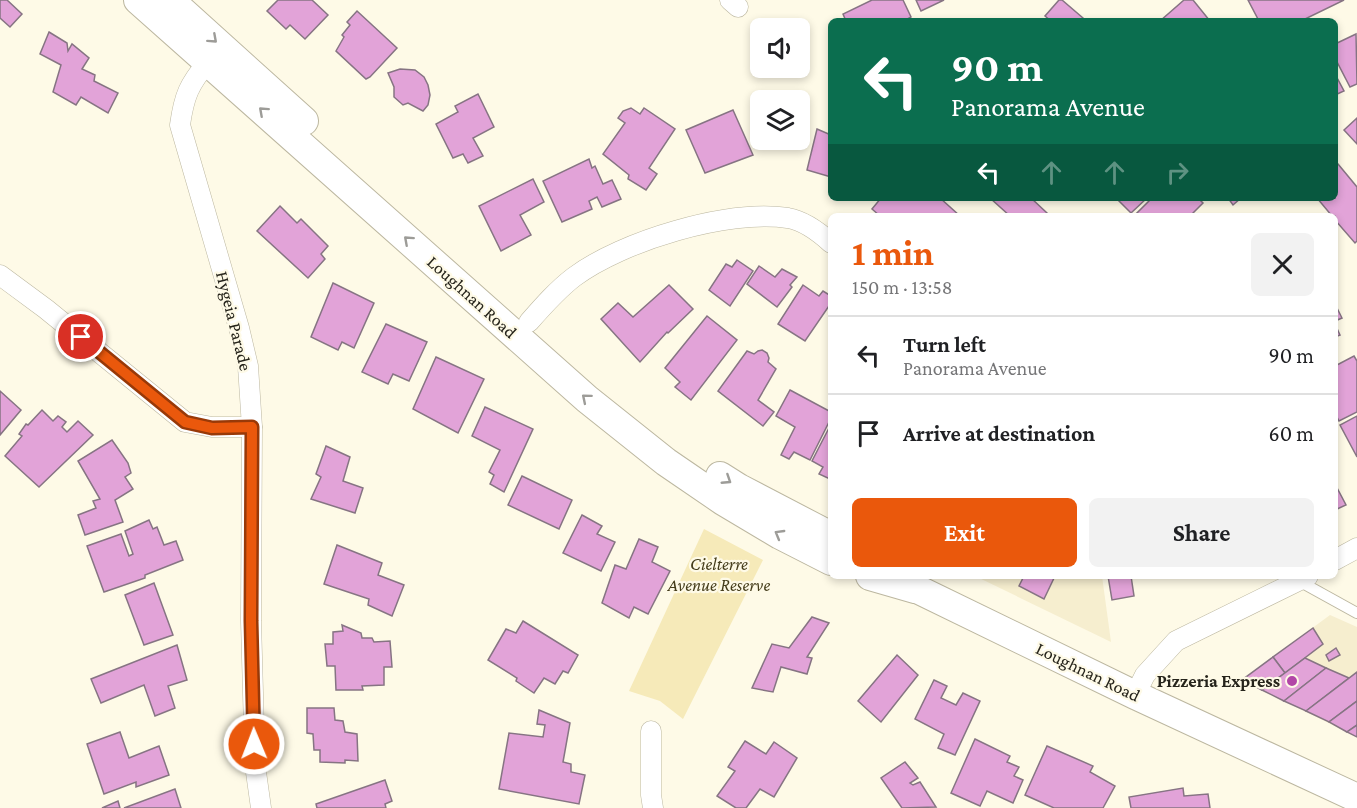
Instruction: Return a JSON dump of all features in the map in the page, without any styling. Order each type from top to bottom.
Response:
[{"type":"main road","name":"Loughnan Road","points":[[138,0],[587,399],[666,462],[723,501],[780,535],[828,559]]},
{"type":"main road","name":"Loughnan Road","points":[[170,0],[631,412],[694,459],[739,488],[828,534]]},
{"type":"main road","name":"Loughnan Road","points":[[886,579],[907,583],[1135,695],[1357,798]]},
{"type":"street","name":"Hygeia Parade","points":[[208,62],[188,89],[180,125],[248,366],[252,427],[252,643],[255,765],[261,808]]},
{"type":"street","points":[[529,322],[553,295],[576,276],[612,255],[678,231],[722,220],[755,217],[789,218],[816,229],[828,240]]},
{"type":"street","points":[[0,275],[46,309],[185,422],[212,428],[252,427]]},
{"type":"street","points":[[1338,558],[1357,548]]},
{"type":"street","points":[[1135,695],[1145,675],[1176,641],[1302,579]]},
{"type":"street","points":[[651,731],[653,808]]},
{"type":"lane","points":[[1305,579],[1333,602],[1357,613]]},
{"type":"shaded area","points":[[981,579],[1102,579],[1111,642]]},
{"type":"shaded area","points":[[1330,615],[1357,627],[1357,737],[1242,680]]},
{"type":"green space","name":"Cielterre Avenue Reserve","points":[[704,529],[763,560],[683,719],[660,701],[629,691]]},
{"type":"building","points":[[0,0],[7,0],[22,14],[10,27],[0,18]]},
{"type":"building","points":[[278,0],[312,0],[328,15],[305,39],[290,25],[286,29],[267,11]]},
{"type":"building","points":[[872,0],[903,0],[911,17],[845,18],[843,14]]},
{"type":"building","points":[[916,0],[944,0],[921,11]]},
{"type":"building","points":[[1059,0],[1062,0],[1083,18],[1047,18],[1045,16]]},
{"type":"building","points":[[1184,0],[1193,0],[1208,18],[1163,18]]},
{"type":"building","points":[[1248,0],[1344,0],[1307,18],[1257,18]]},
{"type":"building","points":[[357,11],[397,48],[366,79],[336,51],[344,37],[342,35],[350,25],[347,22]]},
{"type":"building","points":[[49,32],[67,43],[68,51],[72,44],[89,58],[82,69],[95,75],[94,81],[118,93],[108,113],[81,97],[76,105],[53,92],[61,65],[40,54]]},
{"type":"building","points":[[1356,34],[1357,84],[1350,87],[1338,64],[1338,43]]},
{"type":"building","points":[[400,69],[415,70],[424,77],[430,95],[428,105],[423,111],[408,103],[403,105],[394,97],[394,87],[388,73]]},
{"type":"building","points":[[1338,80],[1344,91],[1338,94]]},
{"type":"building","points":[[478,94],[494,127],[473,138],[483,156],[468,163],[463,154],[453,158],[436,124],[458,112],[455,106]]},
{"type":"building","points":[[631,108],[640,114],[644,108],[675,129],[649,168],[657,174],[646,190],[628,179],[629,175],[603,154],[625,123],[618,118],[623,111]]},
{"type":"building","points":[[733,110],[753,155],[705,173],[686,130]]},
{"type":"building","points":[[1357,118],[1357,144],[1344,130]]},
{"type":"building","points":[[817,129],[828,134],[828,176],[807,170]]},
{"type":"building","points":[[589,159],[592,168],[595,166],[603,184],[612,180],[621,199],[602,207],[597,197],[589,201],[592,209],[562,222],[543,181]]},
{"type":"building","points":[[1338,164],[1357,187],[1357,241],[1355,243],[1338,223],[1338,213],[1330,213],[1320,201],[1338,201]]},
{"type":"building","points":[[533,179],[544,202],[520,215],[531,235],[501,251],[479,206]]},
{"type":"building","points":[[879,201],[943,201],[957,213],[877,213],[872,209]]},
{"type":"building","points":[[993,201],[1034,201],[1047,213],[1007,213]]},
{"type":"building","points":[[1119,201],[1144,201],[1131,213]]},
{"type":"building","points":[[1149,201],[1201,201],[1203,203],[1193,213],[1137,213]]},
{"type":"building","points":[[280,206],[297,223],[301,219],[328,246],[321,254],[325,259],[308,278],[257,231]]},
{"type":"building","points":[[737,260],[753,271],[730,306],[709,290],[726,264],[732,267]]},
{"type":"building","points":[[759,266],[775,277],[782,269],[797,277],[777,307],[747,284]]},
{"type":"building","points":[[333,283],[374,303],[354,348],[342,342],[338,350],[311,337]]},
{"type":"building","points":[[669,285],[693,309],[667,332],[640,362],[601,319],[618,303],[633,317]]},
{"type":"building","points":[[803,285],[819,296],[823,291],[828,294],[828,307],[805,341],[778,324]]},
{"type":"building","points":[[707,316],[737,340],[691,400],[675,387],[680,382],[665,368]]},
{"type":"building","points":[[386,324],[427,342],[409,381],[393,374],[388,384],[362,372]]},
{"type":"building","points":[[762,350],[767,353],[768,362],[776,369],[758,400],[774,412],[763,426],[718,391],[747,351],[754,354]]},
{"type":"building","points":[[1354,356],[1357,361],[1357,412],[1339,421],[1338,419],[1338,364]]},
{"type":"building","points":[[436,357],[484,379],[458,433],[413,409]]},
{"type":"building","points":[[790,390],[828,410],[828,424],[810,460],[794,452],[789,459],[781,455],[795,427],[776,416]]},
{"type":"building","points":[[0,391],[21,410],[0,435]]},
{"type":"building","points":[[485,407],[533,429],[504,492],[490,484],[494,475],[489,472],[500,450],[472,436]]},
{"type":"building","points":[[42,410],[53,421],[58,416],[66,422],[62,427],[67,432],[78,421],[93,435],[39,487],[5,456],[22,436],[19,434],[26,424],[28,425]]},
{"type":"building","points":[[1357,416],[1357,457],[1340,425]]},
{"type":"building","points":[[828,430],[828,478],[819,474],[823,467],[812,461]]},
{"type":"building","points":[[112,440],[128,463],[131,473],[125,477],[133,489],[115,500],[123,522],[85,535],[78,515],[96,508],[93,501],[100,499],[78,461]]},
{"type":"building","points":[[326,446],[350,457],[343,481],[363,488],[355,513],[311,499],[321,477],[316,474]]},
{"type":"building","points":[[522,476],[572,500],[559,529],[508,505]]},
{"type":"building","points":[[1338,490],[1346,505],[1338,509]]},
{"type":"building","points":[[582,515],[602,526],[597,534],[615,542],[601,571],[563,553]]},
{"type":"building","points":[[149,520],[153,529],[157,527],[164,545],[176,541],[183,560],[145,575],[145,578],[104,592],[87,546],[121,534],[129,556],[133,554],[125,531]]},
{"type":"building","points":[[639,539],[658,547],[652,562],[670,571],[648,614],[634,607],[629,618],[602,603],[615,565],[626,569]]},
{"type":"building","points":[[337,545],[382,563],[378,575],[404,585],[392,616],[368,605],[369,599],[324,584]]},
{"type":"building","points":[[1022,579],[1054,579],[1044,599],[1019,586]]},
{"type":"building","points":[[1108,579],[1131,579],[1134,596],[1112,600]]},
{"type":"building","points":[[154,583],[173,635],[144,645],[125,595]]},
{"type":"building","points":[[812,617],[829,623],[807,657],[812,658],[807,674],[781,667],[773,692],[752,688],[772,644],[789,648]]},
{"type":"building","points":[[523,621],[578,655],[568,673],[563,671],[555,684],[544,678],[534,693],[516,681],[517,678],[488,660],[506,629],[516,633]]},
{"type":"building","points":[[342,625],[361,633],[362,638],[372,638],[374,642],[390,641],[392,667],[384,667],[384,685],[362,686],[363,690],[336,690],[335,666],[327,666],[325,644],[333,644],[333,632],[343,631]]},
{"type":"building","points":[[1313,628],[1323,644],[1285,673],[1273,657]]},
{"type":"building","points":[[177,645],[187,680],[168,686],[175,708],[155,716],[144,685],[101,703],[91,679]]},
{"type":"building","points":[[1336,648],[1340,655],[1329,661],[1326,655]]},
{"type":"building","points":[[897,655],[918,675],[881,722],[858,701]]},
{"type":"building","points":[[1273,657],[1285,673],[1262,690],[1242,680]]},
{"type":"building","name":"Pizzeria Express","points":[[1305,658],[1326,668],[1284,701],[1262,690]]},
{"type":"building","points":[[1326,668],[1349,678],[1306,711],[1284,701]]},
{"type":"building","points":[[1357,672],[1357,701],[1329,722],[1306,711]]},
{"type":"building","points":[[934,680],[947,686],[941,698],[956,705],[963,693],[980,701],[955,755],[938,748],[944,734],[915,719]]},
{"type":"building","points":[[1357,701],[1357,725],[1347,732],[1329,722]]},
{"type":"building","points":[[307,708],[334,708],[335,720],[343,721],[345,732],[357,734],[358,761],[320,762],[320,750],[314,750],[313,734],[307,733]]},
{"type":"building","points":[[539,710],[570,723],[563,762],[571,764],[571,772],[585,775],[579,804],[499,789],[509,733],[543,737],[545,725],[537,724]]},
{"type":"building","points":[[1357,725],[1357,737],[1347,732]]},
{"type":"building","points":[[120,732],[129,758],[159,746],[169,775],[136,787],[136,782],[104,794],[87,744]]},
{"type":"building","points":[[975,739],[1010,756],[1007,762],[1019,767],[1014,776],[1023,780],[1013,803],[987,791],[980,806],[951,793]]},
{"type":"building","points":[[745,741],[766,754],[774,742],[797,758],[774,797],[760,789],[746,808],[736,808],[717,796],[735,771],[728,767]]},
{"type":"building","points":[[1047,746],[1093,766],[1090,772],[1115,786],[1103,808],[1054,808],[1025,795]]},
{"type":"building","points":[[905,762],[918,778],[910,783],[913,785],[920,782],[936,807],[902,808],[881,778]]},
{"type":"building","points":[[385,780],[392,801],[385,804],[386,808],[317,808],[316,804]]},
{"type":"building","points":[[1183,788],[1184,796],[1208,794],[1210,808],[1131,808],[1129,797]]},
{"type":"building","points":[[175,789],[181,808],[124,808]]},
{"type":"building","points":[[118,801],[120,808],[102,808]]},
{"type":"place","name":"Pizzeria Express","points":[[1292,681]]},
{"type":"route","points":[[81,337],[185,422],[212,428],[252,427],[251,621],[254,744]]}]
